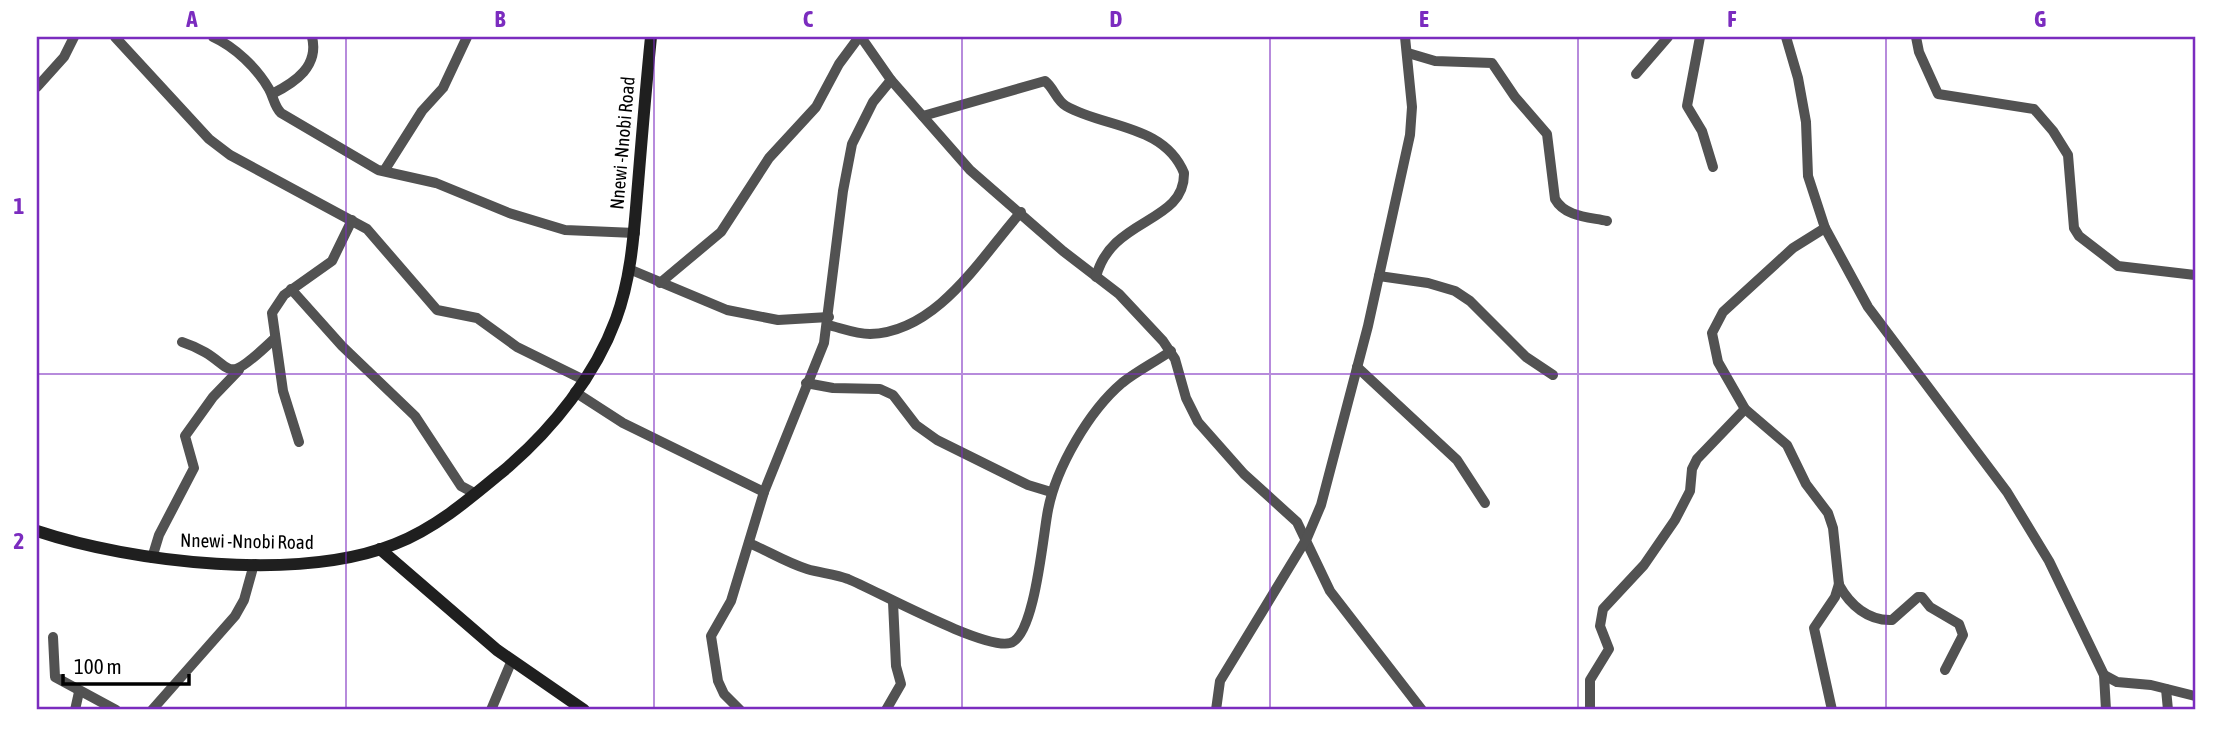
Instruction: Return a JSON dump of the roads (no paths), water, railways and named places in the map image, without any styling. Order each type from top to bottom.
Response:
[{"type":"main road","name":"Nnewi -Nnobi Road","points":[[37,531],[85,547],[152,558],[304,565],[380,549],[435,524],[476,494],[531,446],[575,392],[616,319],[635,233],[651,37]]},
{"type":"main road","points":[[380,549],[512,660],[584,710]]},
{"type":"street","points":[[37,87],[64,57],[74,37]]},
{"type":"street","points":[[115,37],[208,139],[230,155],[367,229],[437,310],[477,318],[517,347],[584,380]]},
{"type":"street","points":[[213,37],[236,50],[272,94],[275,107],[281,113],[384,170],[436,183],[509,213],[565,230],[635,233]]},
{"type":"street","points":[[272,94],[293,82],[313,61],[313,37]]},
{"type":"street","points":[[384,170],[422,111],[443,88],[467,37]]},
{"type":"street","points":[[660,283],[721,232],[769,158],[816,107],[839,64],[860,37],[891,80],[970,170],[1139,313],[1171,351],[1179,367],[1186,398],[1198,422],[1244,474],[1289,513],[1307,538],[1316,567],[1330,591],[1422,710]]},
{"type":"street","points":[[1216,710],[1220,681],[1307,538],[1321,505],[1379,276],[1410,135],[1408,53],[1405,37]]},
{"type":"street","points":[[1636,74],[1668,37]]},
{"type":"street","points":[[1700,37],[1687,106],[1702,131],[1713,167]]},
{"type":"street","points":[[1786,37],[1798,78],[1806,122],[1808,176],[1825,228],[1868,307],[2014,503],[2049,561],[2104,675],[2106,710]]},
{"type":"street","points":[[1916,37],[1937,94],[2028,105],[2040,116],[2068,155],[2074,228],[2079,236],[2118,266],[2195,275]]},
{"type":"street","points":[[1408,53],[1435,61],[1492,63],[1515,97],[1547,134],[1559,206],[1578,216],[1607,221]]},
{"type":"street","points":[[740,710],[724,694],[718,681],[711,635],[731,601],[764,492],[806,383],[820,356],[828,321],[843,191],[852,144],[873,102],[891,80]]},
{"type":"street","points":[[923,116],[1045,81],[1062,104],[1140,131],[1172,155],[1184,173],[1180,196],[1167,209],[1138,224],[1104,254],[1096,277]]},
{"type":"street","points":[[629,269],[727,310],[778,320],[828,321],[872,334],[921,318],[972,272],[1021,212]]},
{"type":"street","points":[[299,442],[283,391],[272,313],[277,302],[291,289],[332,261],[352,220]]},
{"type":"street","points":[[1825,228],[1793,248],[1754,280],[1716,322],[1712,344],[1718,362],[1745,409],[1787,445],[1806,484],[1828,513],[1833,528],[1839,584],[1835,597],[1814,628],[1832,710]]},
{"type":"street","points":[[1379,276],[1428,283],[1455,291],[1470,301],[1526,357],[1553,375]]},
{"type":"street","points":[[291,289],[342,346],[415,416],[461,486],[476,494]]},
{"type":"street","points":[[152,558],[163,526],[194,468],[185,436],[213,397],[274,339]]},
{"type":"street","points":[[182,342],[213,356],[228,370],[239,370]]},
{"type":"street","points":[[749,543],[808,569],[845,578],[893,603],[983,638],[1005,644],[1013,642],[1024,628],[1035,586],[1051,492],[1073,445],[1121,384],[1171,351]]},
{"type":"street","points":[[1357,367],[1457,460],[1485,503]]},
{"type":"street","points":[[806,383],[833,388],[880,389],[893,395],[916,425],[937,440],[1028,485],[1051,492]]},
{"type":"street","points":[[575,392],[623,423],[764,492]]},
{"type":"street","points":[[1590,710],[1590,680],[1609,649],[1600,626],[1603,609],[1644,565],[1675,520],[1690,491],[1692,468],[1697,459],[1745,409]]},
{"type":"street","points":[[152,710],[235,616],[244,600],[254,564]]},
{"type":"street","points":[[1839,584],[1860,611],[1874,618],[1892,620],[1922,597],[1930,607],[1959,624],[1963,630],[1961,642],[1945,670]]},
{"type":"street","points":[[886,710],[901,684],[895,657],[893,603]]},
{"type":"street","points":[[53,637],[53,674],[79,692],[116,710]]},
{"type":"street","points":[[491,710],[512,660]]},
{"type":"street","points":[[2104,675],[2117,681],[2195,696]]},
{"type":"street","points":[[2166,689],[2168,710]]},
{"type":"street","points":[[75,710],[79,692]]}]
